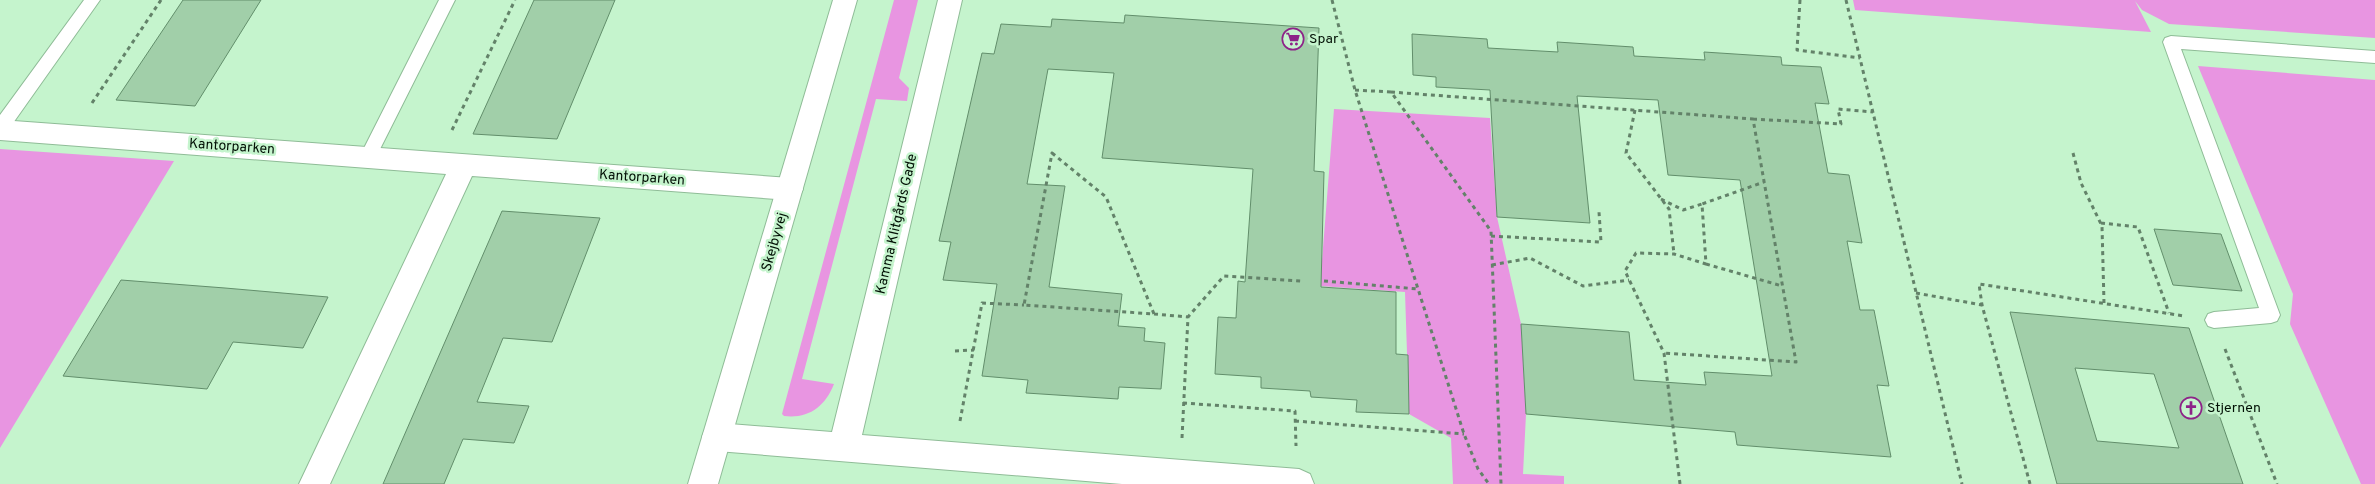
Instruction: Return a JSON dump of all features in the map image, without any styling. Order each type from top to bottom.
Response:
[{"type":"street","name":"Skejbyvej","points":[[703,484],[845,0]]},
{"type":"street","name":"Kamma Klitgårds Gade","points":[[844,447],[950,0]]},
{"type":"street","name":"Kantorparken","points":[[0,129],[790,189]]},
{"type":"street","points":[[314,484],[464,165]]},
{"type":"street","points":[[717,437],[1298,484]]},
{"type":"lane","points":[[0,129],[92,0]]},
{"type":"lane","points":[[367,158],[447,0]]},
{"type":"lane","points":[[2214,320],[2271,315],[2171,42],[2375,57]]},
{"type":"path","points":[[71,135],[161,0]]},
{"type":"path","points":[[436,163],[515,0]]},
{"type":"path","points":[[1332,0],[1355,90],[1464,434],[1478,469],[1489,484]]},
{"type":"path","points":[[1800,0],[1797,50],[1860,58]]},
{"type":"path","points":[[1846,0],[1962,484]]},
{"type":"path","points":[[1355,90],[1841,124],[1838,109],[1873,112]]},
{"type":"path","points":[[1390,92],[1491,231],[1501,484]]},
{"type":"path","points":[[1635,110],[1626,153],[1669,209],[1674,254]]},
{"type":"path","points":[[1664,353],[1796,362],[1753,119]]},
{"type":"path","points":[[1024,305],[1052,152],[1106,197],[1154,315]]},
{"type":"path","points":[[2073,153],[2080,183],[2100,223],[2104,303]]},
{"type":"path","points":[[1660,198],[1683,210],[1764,182]]},
{"type":"path","points":[[1702,204],[1706,264]]},
{"type":"path","points":[[1491,236],[1601,242],[1599,212]]},
{"type":"path","points":[[2100,223],[2138,227],[2169,313]]},
{"type":"path","points":[[1680,484],[1664,353],[1625,271],[1636,253],[1674,254],[1782,286]]},
{"type":"path","points":[[1492,264],[1530,258],[1583,286],[1629,280]]},
{"type":"path","points":[[1180,474],[1188,317],[1224,276],[1301,281]]},
{"type":"path","points":[[1324,281],[1418,289]]},
{"type":"path","points":[[2030,484],[1978,284],[2214,320],[2277,484]]},
{"type":"path","points":[[1916,294],[1982,305]]},
{"type":"path","points":[[954,456],[982,303],[1188,317]]},
{"type":"path","points":[[955,352],[974,350]]},
{"type":"path","points":[[1184,403],[1295,411],[1298,484]]},
{"type":"path","points":[[1295,421],[1464,434]]},
{"type":"shaded area","points":[[894,0],[918,0],[899,78],[909,88],[907,101],[876,99],[802,379],[834,384],[826,399],[815,410],[801,416],[784,416],[782,414]]},
{"type":"shaded area","points":[[1853,0],[2375,0],[2375,38],[2169,24],[2142,10],[2135,1],[2151,32],[1855,10]]},
{"type":"shaded area","points":[[2198,66],[2375,80],[2375,484],[2361,484],[2290,324],[2293,294]]},
{"type":"shaded area","points":[[1334,109],[1490,118],[1497,217],[1521,324],[1526,414],[1523,474],[1564,476],[1564,484],[1453,484],[1451,438],[1409,414],[1405,292],[1320,286]]},
{"type":"shaded area","points":[[0,149],[174,161],[0,448]]},
{"type":"building","points":[[183,0],[261,0],[195,106],[116,100]]},
{"type":"building","points":[[534,0],[615,0],[557,139],[473,134]]},
{"type":"building","points":[[1125,15],[1319,28],[1314,171],[1324,172],[1321,287],[1396,292],[1396,354],[1408,355],[1409,414],[1356,412],[1357,400],[1311,397],[1310,391],[1261,388],[1261,377],[1215,374],[1218,317],[1236,318],[1238,281],[1245,282],[1253,169],[1102,158],[1114,73],[1048,69],[1027,184],[1065,186],[1049,287],[1122,294],[1118,326],[1145,328],[1144,341],[1165,343],[1161,389],[1119,387],[1118,399],[1026,393],[1028,380],[982,376],[997,284],[943,280],[951,242],[939,241],[982,53],[994,54],[1001,24],[1051,27],[1052,19],[1124,23]]},
{"type":"building","points":[[1412,34],[1487,39],[1488,48],[1558,52],[1557,42],[1633,47],[1634,56],[1705,60],[1704,52],[1781,57],[1782,65],[1821,67],[1829,104],[1815,103],[1828,173],[1849,175],[1862,243],[1847,241],[1860,310],[1874,310],[1889,386],[1877,385],[1891,457],[1737,445],[1735,432],[1526,414],[1521,324],[1629,332],[1634,380],[1706,385],[1704,372],[1772,376],[1740,180],[1668,175],[1658,100],[1577,96],[1590,223],[1497,217],[1490,90],[1436,87],[1436,77],[1413,75]]},
{"type":"building","points":[[502,211],[600,218],[552,342],[503,338],[477,402],[529,406],[514,443],[463,439],[444,484],[383,484]]},
{"type":"building","points":[[2154,229],[2221,234],[2242,291],[2173,285]]},
{"type":"building","points":[[121,280],[328,297],[303,348],[233,342],[207,389],[63,376]]},
{"type":"building","name":"Stjernen","points":[[2010,312],[2189,328],[2243,484],[2057,484]],"holes":[[[2075,368],[2154,374],[2179,448],[2097,441]]]},
{"type":"place","name":"Spar","points":[[1293,39]]},
{"type":"place","name":"Stjernen","points":[[2191,408]]}]
